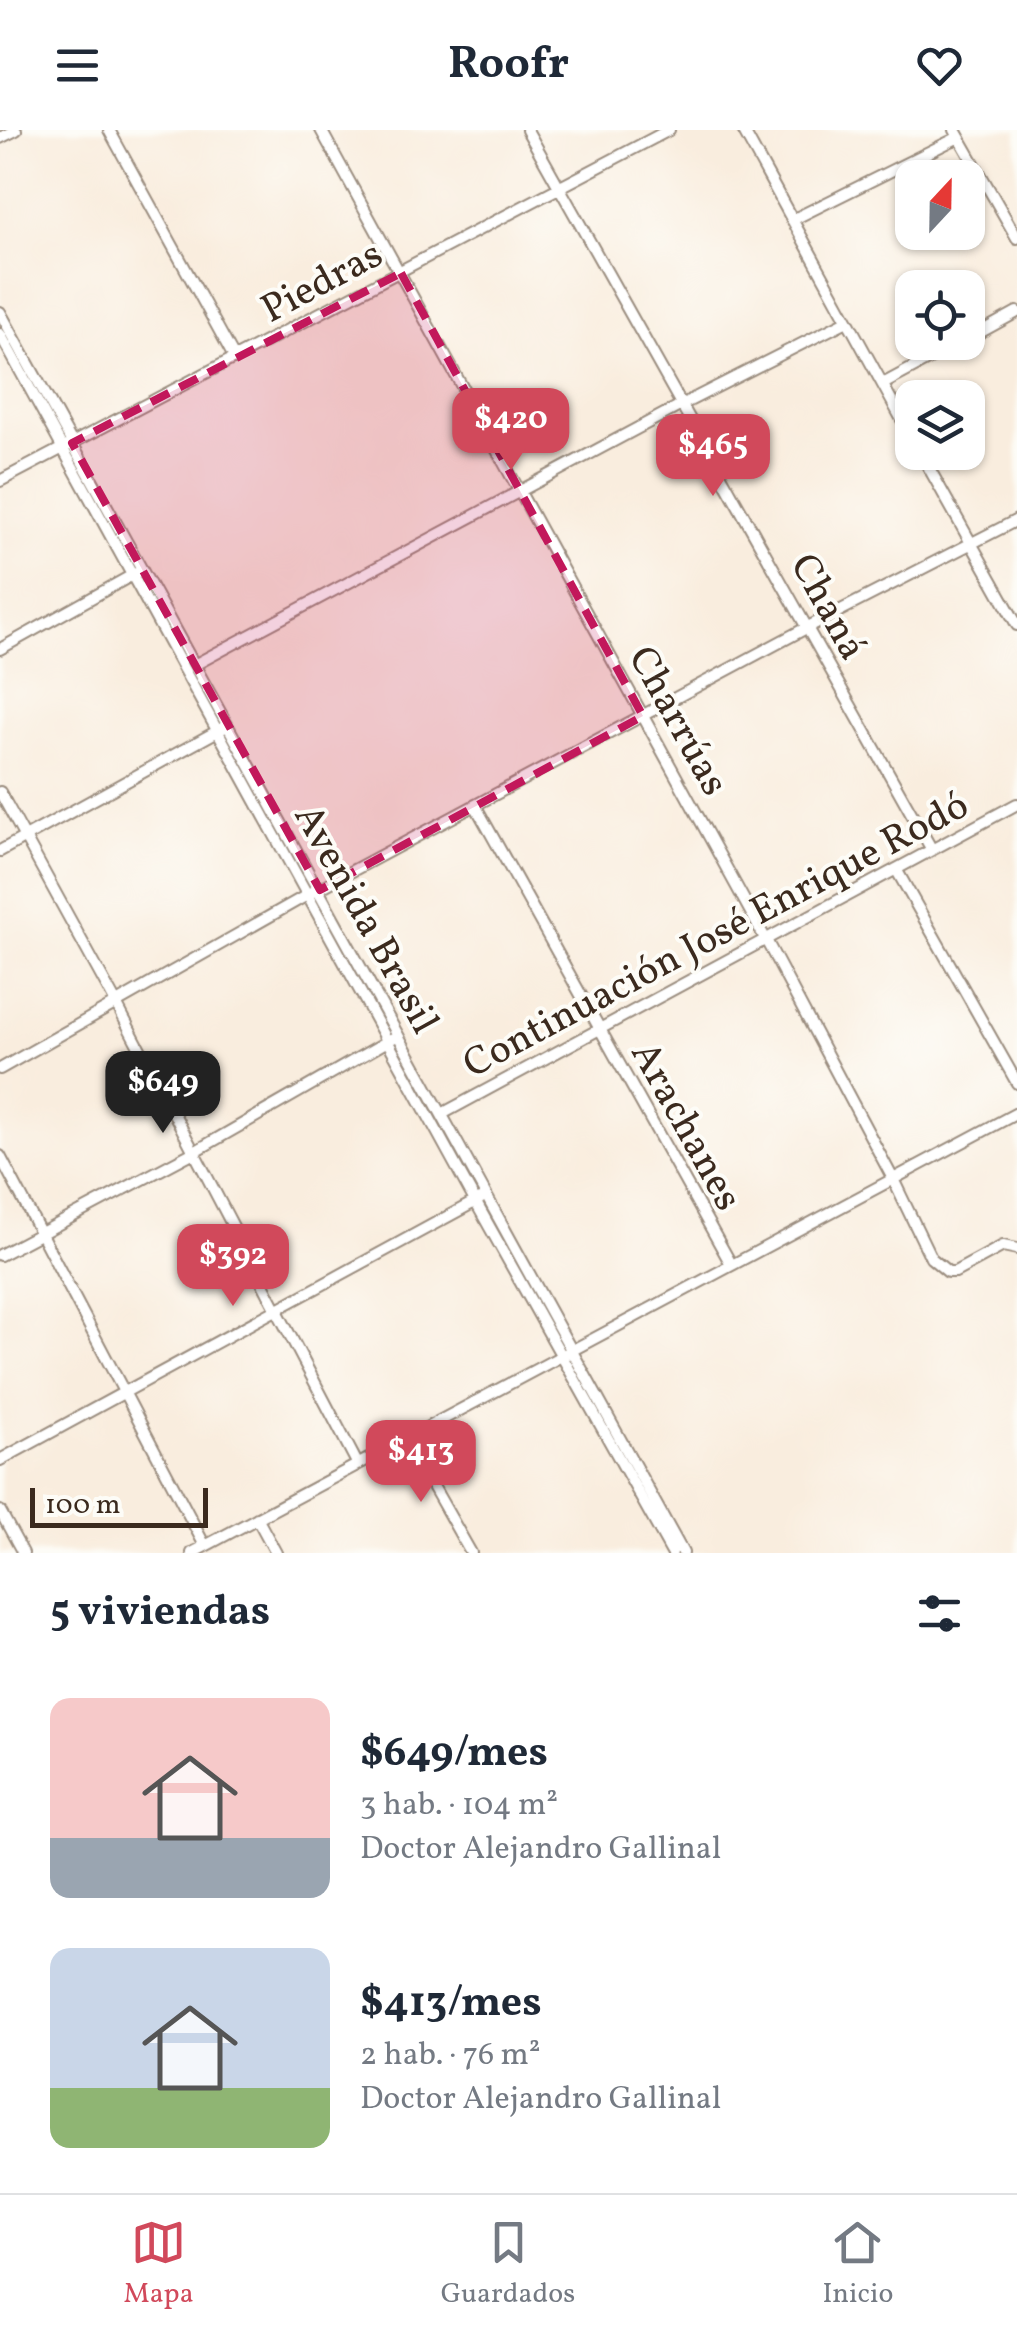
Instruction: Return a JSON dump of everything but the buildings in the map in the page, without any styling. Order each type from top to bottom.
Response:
[{"type":"street","points":[[0,138],[16,130]]},
{"type":"street","points":[[110,130],[235,359]]},
{"type":"street","name":"Charrúas","points":[[321,130],[766,940],[892,1177],[930,1258],[948,1272],[955,1272],[1003,1246],[1017,1249]]},
{"type":"street","name":"Chaná","points":[[527,130],[932,850]]},
{"type":"street","name":"Piedras","points":[[0,481],[670,130]]},
{"type":"street","points":[[743,130],[895,406]]},
{"type":"street","points":[[792,220],[957,134],[1017,238]]},
{"type":"street","name":"Avenida Brasil","points":[[0,312],[67,446]]},
{"type":"street","points":[[985,330],[1017,312]]},
{"type":"street","points":[[196,664],[683,404],[848,321]]},
{"type":"street","name":"Avenida Brasil","points":[[0,334],[224,728],[672,1553]]},
{"type":"street","points":[[883,384],[928,360]]},
{"type":"street","points":[[930,470],[1017,626]]},
{"type":"street","points":[[0,1068],[475,805],[1017,520]]},
{"type":"street","points":[[0,649],[137,572]]},
{"type":"street","name":"Avenida Brasil","points":[[137,572],[196,664],[224,728]]},
{"type":"street","points":[[0,852],[224,728]]},
{"type":"street","points":[[0,792],[118,1005],[357,1463]]},
{"type":"street","name":"Continuación José Enrique Rodó","points":[[442,1114],[1017,804]]},
{"type":"street","name":"Arachanes","points":[[475,805],[731,1264]]},
{"type":"street","points":[[896,869],[1017,1083]]},
{"type":"street","points":[[0,1255],[194,1152],[393,1038]]},
{"type":"street","name":"Avenida Brasil","points":[[393,1038],[442,1114],[480,1199]]},
{"type":"street","points":[[192,1553],[1017,1113]]},
{"type":"street","points":[[0,1156],[204,1546]]},
{"type":"street","points":[[0,1460],[480,1199]]},
{"type":"street","name":"Avenida Brasil","points":[[565,1352],[683,1553]]},
{"type":"street","points":[[405,1437],[471,1553]]},
{"type":"street","points":[[0,1511],[23,1553]]},
{"type":"street","points":[[256,1518],[276,1553]]},
{"type":"highlighted area","points":[[401,273],[643,716],[320,890],[72,443]]}]
